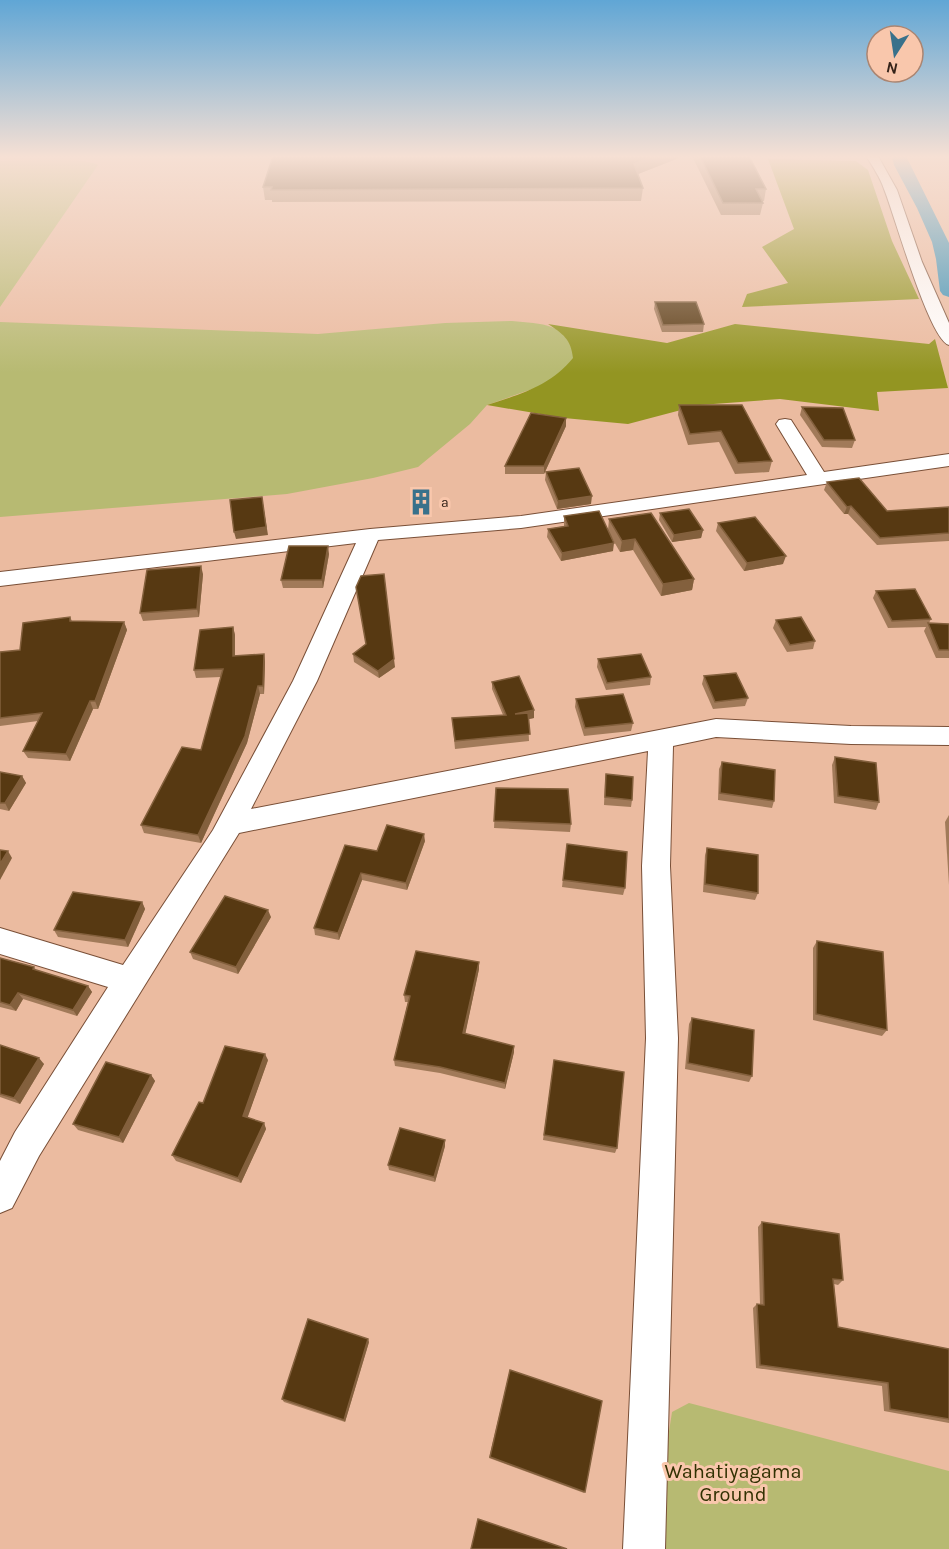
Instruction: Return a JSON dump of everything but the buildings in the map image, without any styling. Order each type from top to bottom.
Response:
[{"type":"street","points":[[903,228],[949,340]]},
{"type":"street","points":[[785,424],[818,478]]},
{"type":"street","points":[[0,579],[370,535],[521,522],[949,460]]},
{"type":"street","points":[[0,1196],[27,1144],[230,824],[305,681],[370,535]]},
{"type":"street","points":[[230,824],[716,728],[851,735],[949,736]]},
{"type":"street","points":[[644,1549],[662,1038],[656,866],[661,738]]},
{"type":"street","points":[[0,941],[129,980]]},
{"type":"green space","points":[[0,228],[54,228],[0,307]]},
{"type":"green space","points":[[512,321],[543,325],[560,331],[571,346],[574,358],[560,374],[538,387],[487,405],[470,424],[418,467],[287,494],[0,517],[0,322],[318,334],[445,323]]},
{"type":"green space","name":"Wahatiyagama Ground","points":[[689,1403],[949,1471],[949,1549],[664,1549],[667,1444],[672,1412]]},
{"type":"shaded area","points":[[888,228],[919,299],[742,307],[747,294],[788,283],[762,247],[794,229]]},
{"type":"shaded area","points":[[548,324],[667,343],[735,324],[929,344],[935,339],[948,388],[877,392],[879,411],[780,399],[700,405],[628,424],[564,418],[487,405],[523,393],[545,382],[555,376],[573,358],[565,338]]},
{"type":"waterway","points":[[935,228],[945,259],[946,282],[949,291]]},
{"type":"place","name":"a","points":[[421,502]]}]
